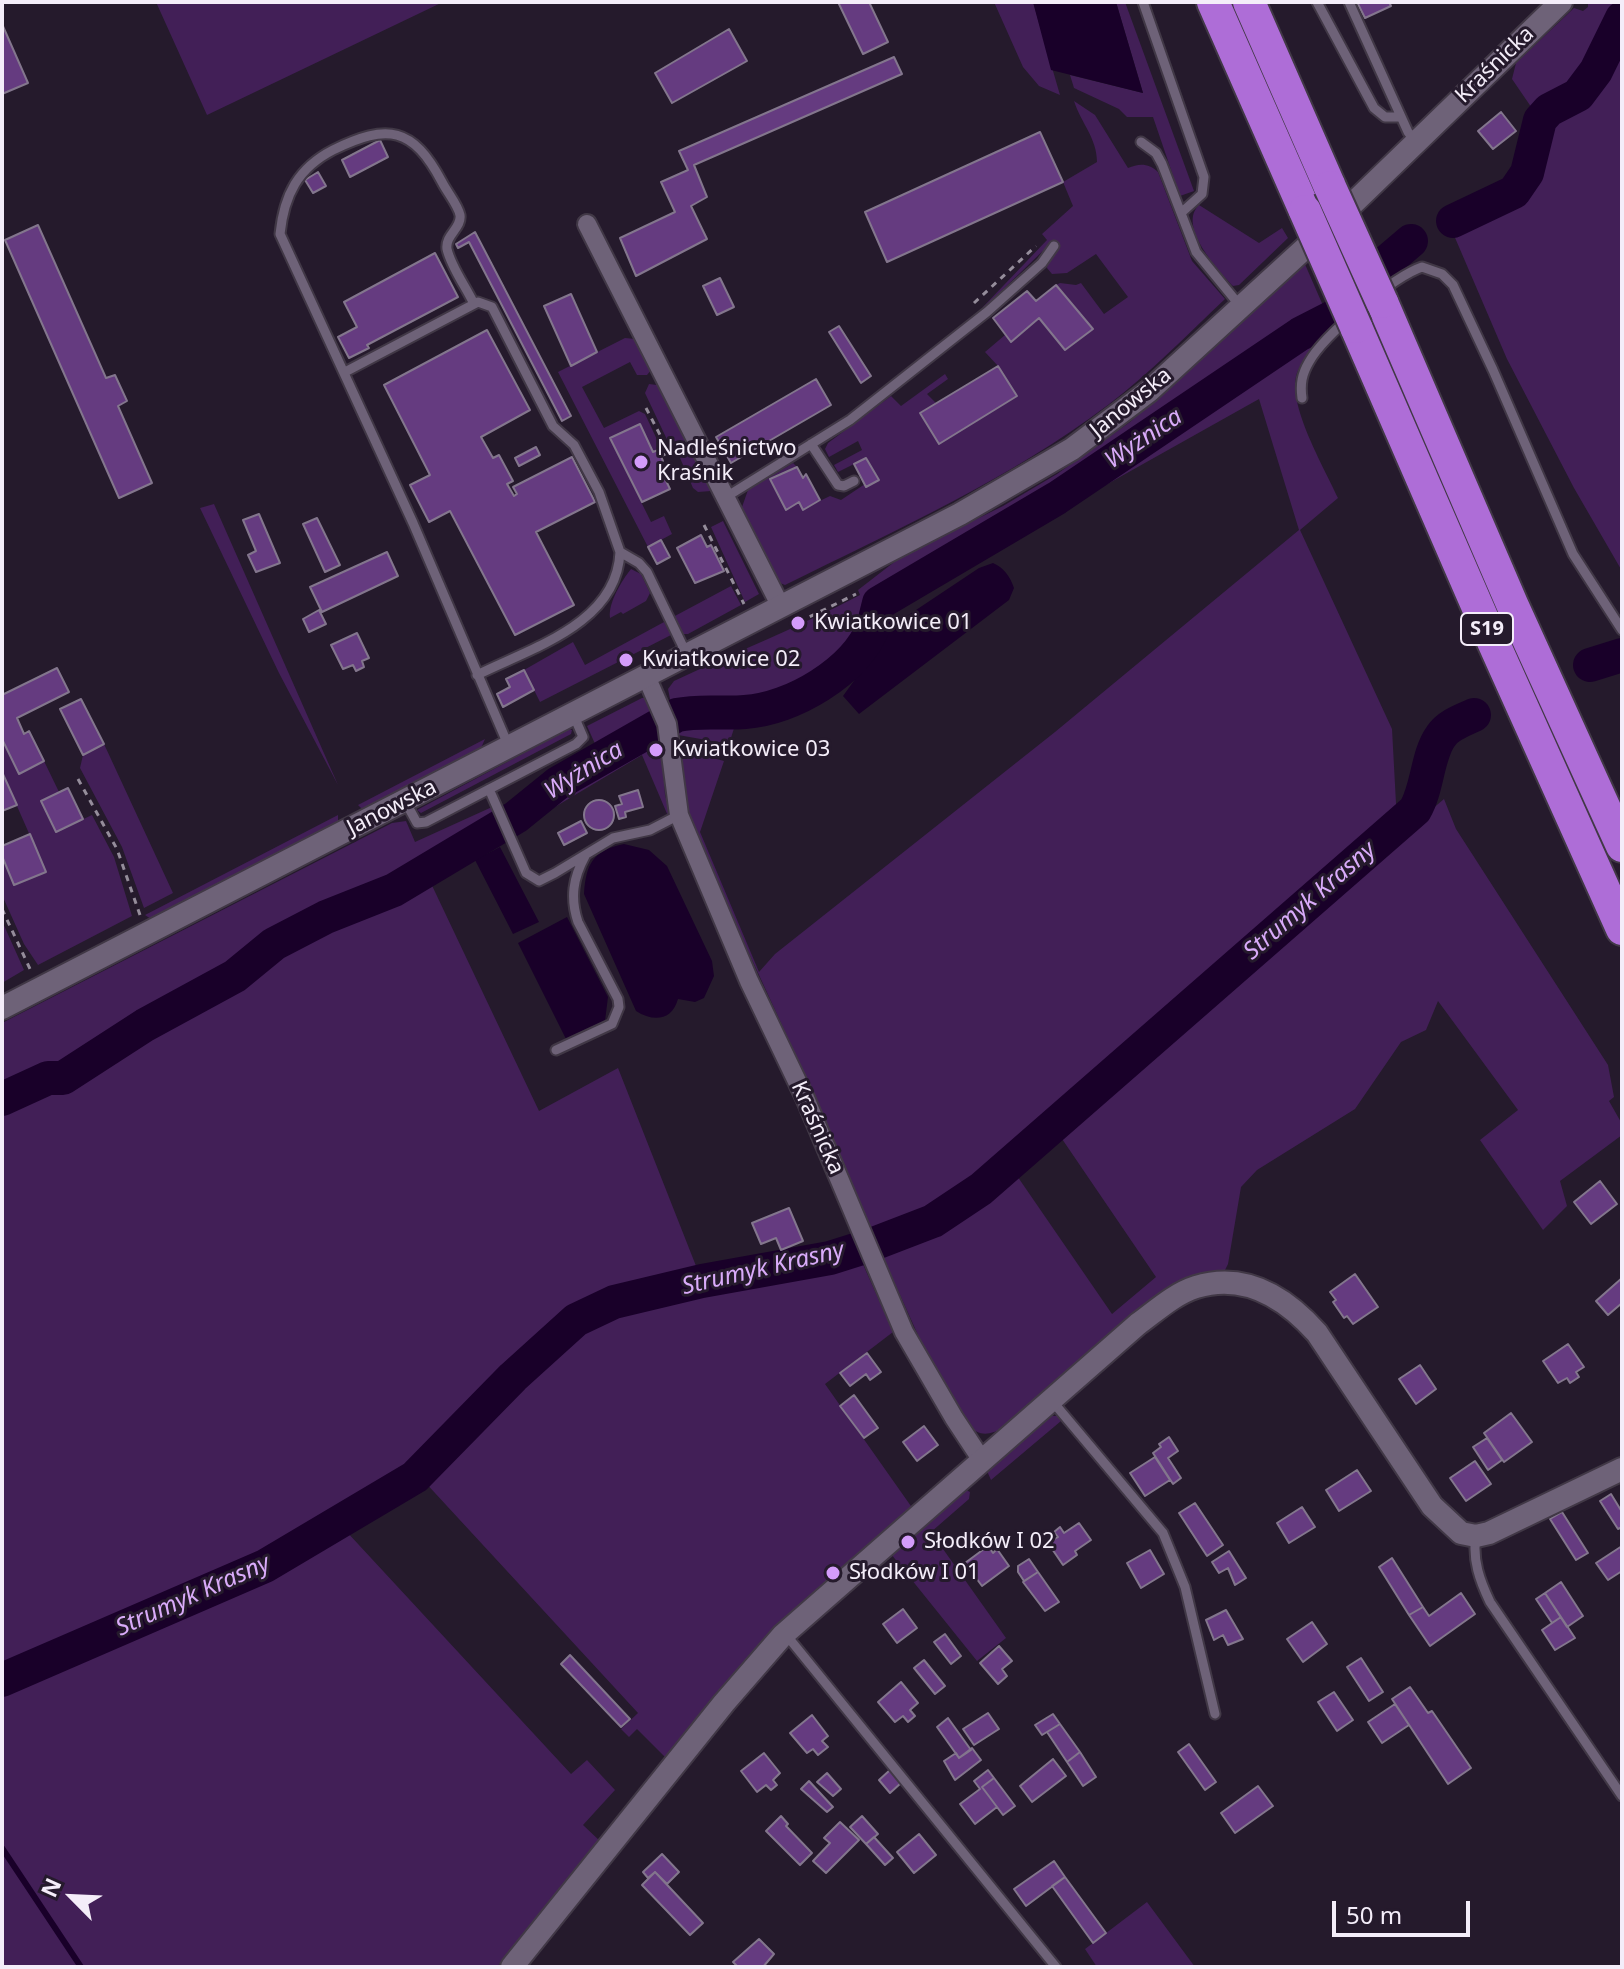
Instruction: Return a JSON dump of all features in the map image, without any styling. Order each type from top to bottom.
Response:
[{"type":"highway","name":"S19","points":[[1213,2],[1356,327],[1549,727],[1622,846]]},
{"type":"highway","name":"S19","points":[[1249,2],[1382,302],[1549,727],[1622,929]]},
{"type":"street","name":"Kraśnicka","points":[[1422,135],[1561,2]]},
{"type":"street","name":"Janowska","points":[[2,1008],[960,514],[1072,449],[1149,391],[1422,135]]},
{"type":"street","points":[[587,224],[781,607]]},
{"type":"street","name":"Kraśnicka","points":[[646,676],[662,710],[670,739],[679,815],[749,981],[805,1098],[904,1332],[981,1459]]},
{"type":"street","points":[[512,1967],[715,1714],[783,1635],[1138,1324],[1175,1297],[1195,1287],[1228,1283],[1264,1291],[1284,1301],[1317,1333],[1432,1506],[1461,1533],[1476,1536],[1497,1529],[1622,1469]]},
{"type":"lane","points":[[1143,2],[1204,177],[1202,194],[1181,213]]},
{"type":"lane","points":[[1317,2],[1374,108],[1385,117],[1401,117]]},
{"type":"lane","points":[[1349,2],[1401,117],[1422,135]]},
{"type":"lane","points":[[474,304],[447,250],[448,239],[460,215],[428,156],[407,139],[388,132],[366,135],[308,165],[296,178],[282,216],[280,234],[413,523],[509,747]]},
{"type":"lane","points":[[1141,142],[1156,153],[1162,164],[1196,252],[1241,307]]},
{"type":"lane","points":[[726,497],[850,420],[987,312],[1042,263],[1054,246]]},
{"type":"lane","points":[[1302,398],[1304,373],[1329,336],[1400,277],[1422,267],[1442,274],[1453,285],[1493,370],[1573,554],[1622,630]]},
{"type":"lane","points":[[345,372],[478,302],[492,307],[553,426],[574,445],[605,506],[620,552],[617,574],[595,612],[568,630],[477,675]]},
{"type":"lane","points":[[811,444],[838,485],[844,486],[854,481]]},
{"type":"lane","points":[[620,552],[639,563],[647,572],[687,655]]},
{"type":"lane","points":[[405,801],[417,823],[423,824],[581,740],[582,732],[573,714]]},
{"type":"lane","points":[[489,789],[526,873],[539,881],[613,838],[650,830],[679,815]]},
{"type":"lane","points":[[556,1050],[612,1024],[619,1007],[618,999],[574,909],[575,878],[586,853]]},
{"type":"lane","points":[[1051,1399],[1163,1533],[1185,1587],[1215,1714]]},
{"type":"lane","points":[[1476,1536],[1475,1557],[1479,1580],[1490,1602],[1622,1796]]},
{"type":"lane","points":[[783,1635],[792,1642],[1056,1967]]},
{"type":"path","points":[[646,408],[669,452]]},
{"type":"path","points":[[661,456],[684,445]]},
{"type":"path","points":[[704,525],[741,600]]},
{"type":"path","points":[[670,739],[726,753]]},
{"type":"path","points":[[78,779],[117,849],[149,933]]},
{"type":"path","points":[[2,909],[40,989]]},
{"type":"shaded area","points":[[156,2],[443,2],[207,115]]},
{"type":"shaded area","points":[[994,2],[1033,2],[1060,95],[1039,86],[1023,67]]},
{"type":"shaded area","points":[[1033,2],[1116,2],[1143,93],[1051,70]]},
{"type":"shaded area","points":[[1116,2],[1125,2],[1194,191],[1180,196],[1153,117],[1127,117],[1119,109],[1074,88],[1070,75],[1143,93]]},
{"type":"shaded area","points":[[1588,2],[1622,2],[1622,12],[1595,67],[1582,86],[1538,117],[1512,79],[1516,63],[1574,8],[1583,11],[1588,7]]},
{"type":"shaded area","points":[[1622,31],[1622,571],[1574,488],[1507,359],[1450,226],[1518,193],[1532,174],[1543,122],[1579,98],[1600,73]]},
{"type":"shaded area","points":[[1074,101],[1095,115],[1128,168],[1144,165],[1158,172],[1192,261],[1225,299],[1124,393],[1032,457],[909,524],[785,585],[780,583],[742,507],[748,490],[793,463],[797,467],[770,480],[786,510],[799,502],[803,509],[830,496],[841,500],[879,479],[866,458],[838,472],[834,465],[862,450],[858,441],[829,457],[825,449],[828,443],[891,396],[901,406],[945,374],[948,379],[927,394],[936,403],[920,413],[939,444],[1016,397],[998,366],[985,352],[1005,335],[1011,342],[1039,318],[1065,350],[1092,329],[1056,285],[1081,283],[1104,314],[1128,297],[1096,254],[1067,273],[1052,274],[1047,268],[1051,243],[982,308],[1047,240],[1042,234],[1073,206],[1063,182],[1097,162],[1094,145]]},
{"type":"shaded area","points":[[1199,205],[1259,243],[1282,228],[1288,238],[1239,285],[1233,286],[1210,259],[1196,236],[1193,224]]},
{"type":"shaded area","points":[[1304,262],[1328,317],[1297,333],[1055,496],[877,602],[871,626],[862,643],[851,658],[820,684],[784,702],[765,707],[673,714],[668,689],[674,681],[860,595],[858,590],[902,556],[1003,506],[1057,474],[1130,422]]},
{"type":"shaded area","points":[[1325,327],[1327,332],[1300,367],[1295,386],[1308,436],[1338,498],[1300,530],[1392,729],[1397,822],[979,1186],[932,1219],[874,1240],[793,1049],[690,825],[679,749],[724,761],[700,832],[759,972],[775,954],[1055,732],[1299,530],[1259,399],[897,602],[872,642],[883,607],[1061,499]]},
{"type":"shaded area","points":[[625,338],[635,339],[651,370],[647,375],[637,375],[630,362],[582,387],[604,428],[639,411],[645,414],[660,446],[653,452],[640,424],[610,439],[651,522],[664,516],[672,534],[648,547],[558,372]]},
{"type":"shaded area","points":[[649,384],[657,385],[685,440],[671,448],[645,393]]},
{"type":"shaded area","points":[[688,445],[711,491],[698,492],[693,488],[677,451]]},
{"type":"shaded area","points":[[214,504],[338,785],[279,673],[200,508]]},
{"type":"shaded area","points":[[723,521],[759,594],[745,602],[711,527]]},
{"type":"shaded area","points":[[993,563],[1003,570],[1014,588],[1009,600],[859,714],[843,696],[895,624],[979,568]]},
{"type":"shaded area","points":[[631,569],[641,574],[650,593],[646,601],[610,618],[613,599]]},
{"type":"shaded area","points":[[731,586],[741,605],[688,634],[680,634],[673,617]]},
{"type":"shaded area","points":[[664,622],[671,635],[540,702],[524,670],[573,642],[585,665]]},
{"type":"shaded area","points":[[646,698],[658,723],[557,781],[508,819],[504,811],[546,775],[596,746],[587,726]]},
{"type":"shaded area","points":[[704,716],[737,719],[729,744],[678,735],[676,721]]},
{"type":"shaded area","points":[[660,728],[668,816],[642,755],[513,832],[510,823],[560,784]]},
{"type":"shaded area","points":[[572,730],[571,734],[421,813],[417,810]]},
{"type":"shaded area","points":[[2,739],[19,774],[44,761],[59,792],[41,801],[56,832],[92,815],[114,857],[132,916],[38,965],[24,944],[2,895],[2,859],[15,885],[46,872],[2,772]]},
{"type":"shaded area","points":[[485,739],[481,748],[362,809],[358,805]]},
{"type":"shaded area","points":[[104,744],[173,893],[144,908],[122,847],[80,768],[83,755]]},
{"type":"shaded area","points":[[1444,799],[1456,829],[1608,1065],[1614,1097],[1609,1101],[1622,1124],[1622,1135],[1560,1181],[1567,1206],[1543,1230],[1480,1140],[1518,1110],[1438,1001],[1426,1030],[1401,1042],[1355,1109],[1257,1170],[1241,1187],[1224,1272],[1193,1277],[1166,1288],[1004,1428],[985,1434],[976,1432],[967,1425],[922,1344],[879,1248],[935,1226],[1013,1170],[1112,1314],[1156,1277],[1058,1133]]},
{"type":"shaded area","points":[[492,807],[498,824],[392,888],[326,911],[273,939],[233,972],[141,1022],[62,1074],[48,1073],[2,1094],[2,1023],[392,823],[406,821],[415,842]]},
{"type":"shaded area","points":[[338,815],[338,822],[151,919],[145,915]]},
{"type":"shaded area","points":[[624,844],[649,850],[667,866],[712,961],[714,976],[704,998],[695,1002],[678,999],[671,1012],[661,1017],[649,1017],[636,1011],[584,894],[593,860],[605,850]]},
{"type":"shaded area","points":[[500,847],[539,922],[513,934],[475,860]]},
{"type":"shaded area","points":[[427,875],[539,1111],[618,1068],[698,1271],[581,1305],[414,1466],[276,1550],[2,1668],[2,1105],[48,1083],[67,1081],[149,1027],[230,983],[286,943],[326,920],[395,892]]},
{"type":"shaded area","points":[[567,917],[608,997],[605,1021],[566,1039],[518,943]]},
{"type":"shaded area","points":[[2,921],[24,970],[2,983]]},
{"type":"shaded area","points":[[858,1253],[893,1332],[825,1384],[913,1509],[667,1759],[637,1729],[629,1737],[621,1729],[638,1713],[423,1480],[582,1325],[618,1310],[705,1292],[703,1285],[832,1261]]},
{"type":"shaded area","points":[[1052,1416],[1057,1416],[1061,1421],[991,1480],[987,1471]]},
{"type":"shaded area","points":[[966,1490],[970,1492],[969,1499],[931,1532],[1006,1638],[977,1661],[891,1554]]},
{"type":"shaded area","points":[[346,1531],[571,1774],[587,1760],[615,1790],[583,1825],[601,1842],[497,1967],[2,1967],[2,1686],[270,1572]]},
{"type":"shaded area","points":[[1147,1902],[1195,1967],[1097,1967],[1085,1949]]},
{"type":"building","points":[[838,2],[869,2],[888,42],[863,54]]},
{"type":"building","points":[[1357,2],[1389,2],[1391,6],[1365,18]]},
{"type":"building","points":[[2,24],[28,83],[2,94]]},
{"type":"building","points":[[729,29],[747,61],[672,103],[655,73]]},
{"type":"building","points":[[894,57],[902,74],[694,165],[707,197],[691,206],[707,239],[636,276],[620,238],[675,212],[661,182],[688,170],[679,151]]},
{"type":"building","points":[[1501,112],[1516,131],[1493,149],[1478,131]]},
{"type":"building","points":[[1040,132],[1063,182],[887,262],[865,212]]},
{"type":"building","points":[[380,140],[388,157],[350,177],[342,160]]},
{"type":"building","points":[[318,172],[326,186],[313,193],[305,180]]},
{"type":"building","points":[[38,225],[106,378],[115,375],[127,401],[118,406],[152,483],[119,498],[5,240]]},
{"type":"building","points":[[475,232],[571,416],[562,421],[469,242],[458,248],[456,244]]},
{"type":"building","points":[[435,253],[458,297],[367,345],[369,348],[349,358],[338,337],[357,327],[344,302]]},
{"type":"building","points":[[720,278],[734,307],[717,315],[703,286]]},
{"type":"building","points":[[1056,285],[1093,329],[1065,350],[1039,318],[1011,342],[993,318],[1027,291],[1036,301]]},
{"type":"building","points":[[571,294],[597,352],[571,366],[544,306]]},
{"type":"building","points":[[839,326],[871,376],[861,383],[829,332]]},
{"type":"building","points":[[487,330],[530,410],[481,437],[493,458],[499,455],[513,481],[507,484],[514,496],[517,494],[513,487],[572,457],[595,502],[536,532],[574,605],[515,635],[450,511],[429,522],[410,485],[430,475],[384,385]]},
{"type":"building","points":[[998,366],[1017,396],[939,444],[920,413]]},
{"type":"building","points":[[816,379],[831,405],[731,463],[716,437]]},
{"type":"building","name":"Nadleśnictwo Kraśnik","points":[[640,424],[653,452],[658,450],[663,461],[658,464],[670,489],[642,502],[610,438]]},
{"type":"building","points":[[536,447],[540,455],[519,466],[515,458]]},
{"type":"building","points":[[866,458],[879,480],[866,487],[854,464]]},
{"type":"building","points":[[797,467],[803,478],[806,474],[820,500],[803,510],[799,502],[786,510],[770,479]]},
{"type":"building","points":[[259,514],[280,563],[256,572],[248,555],[256,551],[243,520]]},
{"type":"building","points":[[317,518],[340,565],[325,572],[303,524]]},
{"type":"building","points":[[701,535],[707,547],[711,545],[724,571],[695,583],[677,548]]},
{"type":"building","points":[[661,540],[670,557],[657,564],[648,547]]},
{"type":"building","points":[[387,552],[398,576],[322,612],[310,587]]},
{"type":"building","points":[[319,610],[326,624],[309,632],[303,619]]},
{"type":"building","points":[[357,633],[369,658],[362,661],[364,667],[356,671],[353,665],[343,669],[331,645]]},
{"type":"building","points":[[57,668],[69,692],[17,718],[24,734],[29,731],[44,761],[19,774],[2,739],[2,695]]},
{"type":"building","points":[[524,670],[534,690],[503,707],[497,694],[510,687],[506,679]]},
{"type":"building","points":[[81,699],[104,744],[83,755],[60,709]]},
{"type":"building","points":[[2,772],[17,805],[2,811]]},
{"type":"building","points":[[68,788],[83,819],[56,832],[41,801]]},
{"type":"building","points":[[638,790],[643,807],[625,812],[626,817],[619,819],[615,806],[622,804],[619,796]]},
{"type":"building","points":[[599,800],[610,804],[614,815],[610,826],[599,830],[588,826],[584,815],[588,804]]},
{"type":"building","points":[[581,821],[587,833],[564,845],[558,833]]},
{"type":"building","points":[[30,834],[46,872],[14,885],[2,856],[2,846]]},
{"type":"building","points":[[1600,1181],[1617,1204],[1591,1224],[1574,1202]]},
{"type":"building","points":[[789,1208],[803,1241],[781,1250],[776,1238],[761,1244],[752,1223]]},
{"type":"building","points":[[1355,1274],[1378,1307],[1353,1324],[1347,1316],[1344,1318],[1330,1292]]},
{"type":"building","points":[[1622,1278],[1622,1303],[1608,1315],[1596,1301]]},
{"type":"building","points":[[1568,1344],[1584,1367],[1576,1372],[1579,1377],[1570,1383],[1567,1378],[1558,1383],[1543,1361]]},
{"type":"building","points":[[867,1353],[881,1372],[870,1380],[866,1374],[850,1386],[840,1373]]},
{"type":"building","points":[[1420,1365],[1436,1389],[1416,1404],[1399,1379]]},
{"type":"building","points":[[854,1395],[878,1428],[864,1438],[840,1406]]},
{"type":"building","points":[[1511,1413],[1532,1442],[1504,1462],[1484,1433]]},
{"type":"building","points":[[924,1426],[938,1445],[917,1461],[903,1442]]},
{"type":"building","points":[[1169,1437],[1178,1451],[1168,1458],[1181,1478],[1173,1484],[1153,1453]]},
{"type":"building","points":[[1487,1438],[1502,1460],[1488,1470],[1473,1447]]},
{"type":"building","points":[[1155,1457],[1170,1480],[1145,1496],[1130,1473]]},
{"type":"building","points":[[1475,1461],[1491,1484],[1466,1501],[1450,1478]]},
{"type":"building","points":[[1357,1470],[1371,1491],[1339,1511],[1326,1490]]},
{"type":"building","points":[[1611,1494],[1622,1512],[1622,1527],[1618,1529],[1600,1501]]},
{"type":"building","points":[[1195,1503],[1223,1545],[1207,1556],[1179,1513]]},
{"type":"building","points":[[1302,1507],[1315,1527],[1289,1543],[1277,1523]]},
{"type":"building","points":[[1562,1512],[1588,1553],[1576,1560],[1550,1519]]},
{"type":"building","points":[[1079,1523],[1091,1540],[1075,1551],[1077,1555],[1063,1565],[1048,1543],[1058,1537],[1054,1532],[1060,1527],[1064,1533]]},
{"type":"building","points":[[988,1546],[993,1553],[997,1549],[1009,1566],[982,1586],[965,1563]]},
{"type":"building","points":[[1622,1546],[1622,1571],[1608,1580],[1596,1563]]},
{"type":"building","points":[[1150,1550],[1164,1574],[1141,1588],[1127,1563]]},
{"type":"building","points":[[1229,1551],[1246,1578],[1235,1585],[1228,1568],[1219,1573],[1212,1562]]},
{"type":"building","points":[[1392,1558],[1423,1607],[1409,1615],[1379,1567]]},
{"type":"building","points":[[1029,1559],[1038,1572],[1024,1581],[1018,1566]]},
{"type":"building","points":[[1038,1572],[1059,1602],[1045,1611],[1023,1582]]},
{"type":"building","points":[[1561,1582],[1583,1616],[1567,1627],[1545,1593]]},
{"type":"building","points":[[1461,1593],[1475,1614],[1430,1646],[1409,1615],[1423,1607],[1429,1616]]},
{"type":"building","points":[[1545,1593],[1561,1617],[1552,1623],[1536,1599]]},
{"type":"building","points":[[903,1609],[917,1628],[897,1643],[883,1624]]},
{"type":"building","points":[[1226,1610],[1243,1639],[1228,1645],[1223,1635],[1214,1640],[1206,1620]]},
{"type":"building","points":[[1561,1617],[1575,1638],[1555,1650],[1542,1630]]},
{"type":"building","points":[[1312,1622],[1327,1644],[1303,1662],[1287,1639]]},
{"type":"building","points":[[945,1634],[961,1656],[951,1664],[934,1642]]},
{"type":"building","points":[[999,1646],[1012,1661],[1002,1669],[1007,1676],[998,1684],[980,1663]]},
{"type":"building","points":[[570,1655],[630,1719],[621,1727],[561,1664]]},
{"type":"building","points":[[1361,1658],[1383,1692],[1369,1701],[1347,1667]]},
{"type":"building","points":[[924,1660],[945,1686],[935,1694],[914,1668]]},
{"type":"building","points":[[901,1682],[918,1703],[910,1710],[915,1716],[908,1722],[903,1716],[895,1722],[878,1702]]},
{"type":"building","points":[[1410,1687],[1428,1713],[1432,1711],[1471,1768],[1448,1784],[1392,1699]]},
{"type":"building","points":[[1334,1692],[1353,1720],[1337,1731],[1318,1702]]},
{"type":"building","points":[[1395,1704],[1409,1725],[1382,1743],[1368,1722]]},
{"type":"building","points":[[988,1713],[999,1729],[974,1745],[963,1729]]},
{"type":"building","points":[[1053,1714],[1060,1724],[1042,1735],[1035,1725]]},
{"type":"building","points":[[812,1715],[828,1736],[822,1741],[828,1747],[818,1755],[813,1749],[807,1753],[790,1733]]},
{"type":"building","points":[[948,1718],[971,1750],[959,1758],[937,1727]]},
{"type":"building","points":[[1060,1724],[1080,1752],[1067,1762],[1047,1732]]},
{"type":"building","points":[[1189,1744],[1216,1782],[1205,1790],[1178,1752]]},
{"type":"building","points":[[972,1748],[981,1760],[955,1780],[944,1761],[956,1753],[959,1758]]},
{"type":"building","points":[[1080,1752],[1096,1777],[1083,1786],[1067,1762]]},
{"type":"building","points":[[764,1753],[780,1773],[773,1780],[777,1785],[771,1790],[766,1785],[757,1792],[741,1771]]},
{"type":"building","points":[[1053,1759],[1066,1776],[1032,1802],[1020,1786]]},
{"type":"building","points":[[890,1770],[901,1783],[890,1793],[879,1780]]},
{"type":"building","points":[[988,1770],[994,1778],[982,1787],[997,1807],[975,1824],[960,1804],[980,1789],[974,1781]]},
{"type":"building","points":[[827,1773],[841,1789],[833,1796],[817,1782]]},
{"type":"building","points":[[994,1778],[1015,1806],[1003,1815],[982,1787]]},
{"type":"building","points":[[809,1781],[833,1807],[827,1812],[801,1789]]},
{"type":"building","points":[[1258,1786],[1273,1806],[1235,1833],[1221,1813]]},
{"type":"building","points":[[781,1816],[788,1824],[786,1826],[812,1853],[800,1865],[766,1831]]},
{"type":"building","points":[[862,1816],[878,1834],[866,1844],[850,1827]]},
{"type":"building","points":[[840,1822],[859,1840],[826,1873],[813,1861],[830,1843],[824,1838]]},
{"type":"building","points":[[919,1834],[936,1855],[914,1873],[897,1852]]},
{"type":"building","points":[[874,1837],[893,1858],[885,1865],[866,1844]]},
{"type":"building","points":[[662,1854],[679,1872],[667,1884],[655,1872],[648,1878],[643,1872]]},
{"type":"building","points":[[1054,1861],[1065,1877],[1026,1906],[1014,1889]]},
{"type":"building","points":[[655,1872],[703,1923],[690,1935],[642,1885]]},
{"type":"building","points":[[1065,1877],[1106,1933],[1093,1943],[1052,1886]]},
{"type":"building","points":[[759,1939],[774,1954],[763,1967],[738,1967],[733,1962]]},
{"type":"waterway","name":"Wyżnica","points":[[1453,221],[1514,192],[1527,173],[1540,120],[1549,110],[1578,95],[1596,71],[1622,18]]},
{"type":"waterway","name":"Wyżnica","points":[[2,1099],[48,1078],[63,1078],[145,1025],[235,976],[274,944],[326,917],[394,890],[516,817],[558,783],[677,715],[763,709],[782,704],[820,685],[852,659],[864,643],[873,627],[879,603],[1057,498],[1300,334],[1341,313],[1364,281],[1411,241]]},
{"type":"waterway","name":"Strumyk Krasny","points":[[1590,665],[1622,655]]},
{"type":"waterway","name":"Strumyk Krasny","points":[[2,1680],[265,1566],[415,1477],[513,1377],[576,1320],[614,1302],[702,1281],[830,1258],[933,1221],[981,1189],[1415,810],[1436,744],[1444,732],[1474,715]]},
{"type":"waterway","points":[[2,1848],[81,1967]]},
{"type":"place","name":"Nadleśnictwo Kraśnik","points":[[641,462]]},
{"type":"place","name":"Kwiatkowice 01","points":[[798,623]]},
{"type":"place","name":"Kwiatkowice 02","points":[[626,660]]},
{"type":"place","name":"Kwiatkowice 03","points":[[656,750]]},
{"type":"place","name":"Słodków I 02","points":[[908,1542]]},
{"type":"place","name":"Słodków I 01","points":[[833,1573]]}]
